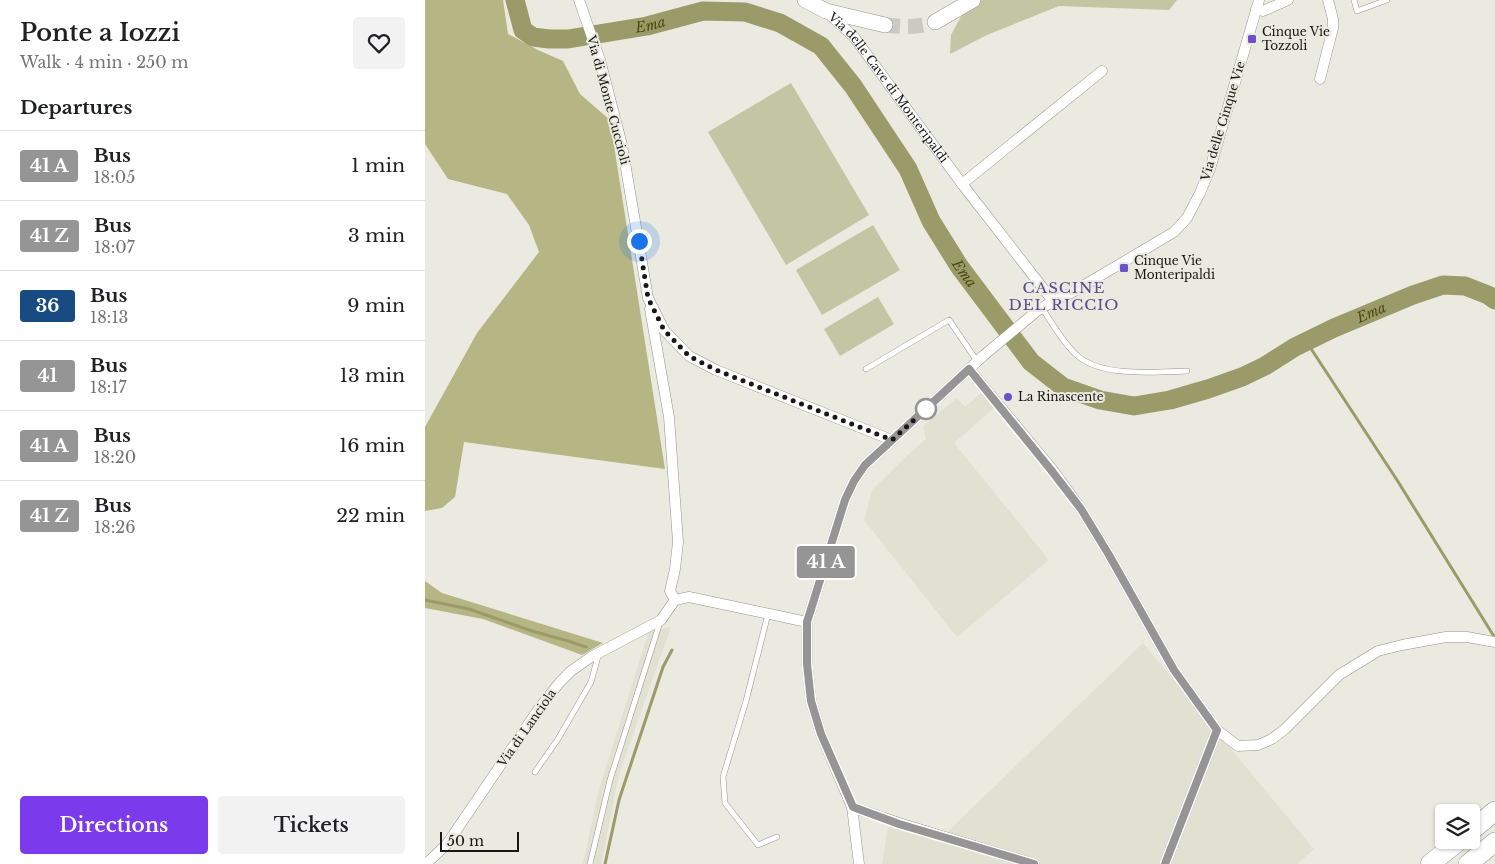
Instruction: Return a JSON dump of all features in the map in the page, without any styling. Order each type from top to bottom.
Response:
[{"type":"highway","points":[[1480,824],[1495,811]]},
{"type":"highway","points":[[1468,864],[1495,842]]},
{"type":"highway","points":[[1430,864],[1449,849]]},
{"type":"street","name":"Via delle Cave di Monteripaldi","points":[[805,0],[826,11],[854,37],[962,184],[1053,301]]},
{"type":"street","points":[[935,22],[973,0]]},
{"type":"street","points":[[1258,5],[1263,10],[1288,0]]},
{"type":"street","points":[[1320,79],[1333,28],[1333,19],[1328,0]]},
{"type":"street","name":"Via di Monte Cuccioli","points":[[580,2],[599,60],[622,145],[648,298],[664,330],[689,356],[716,370],[892,440]]},
{"type":"street","name":"Via delle Cinque Vie","points":[[859,864],[853,807],[821,734],[811,701],[807,664],[807,622],[845,500],[854,481],[865,465],[977,363],[1039,310],[1174,232],[1187,218],[1200,194],[1210,169],[1258,5]]},
{"type":"street","points":[[826,11],[857,20],[885,25]]},
{"type":"street","points":[[962,184],[1102,71]]},
{"type":"street","points":[[648,298],[669,417],[678,542],[670,591],[675,600],[689,597],[807,622]]},
{"type":"street","points":[[977,363],[1051,470],[1081,509],[1174,670],[1217,730],[1239,746],[1258,745],[1272,739],[1285,729],[1339,675],[1378,651],[1402,644],[1446,637],[1467,637],[1495,642]]},
{"type":"street","name":"Via di Lanciola","points":[[426,864],[447,844],[540,707],[560,682],[571,671],[599,653],[661,620],[675,600]]},
{"type":"street","points":[[1165,864],[1217,730]]},
{"type":"street","points":[[853,807],[899,824],[1034,864]]},
{"type":"lane","points":[[1354,0],[1357,11],[1387,0]]},
{"type":"lane","points":[[1039,310],[1079,357],[1099,368],[1130,372],[1187,372]]},
{"type":"lane","points":[[866,369],[949,320],[977,363]]},
{"type":"lane","points":[[768,614],[746,701],[723,777],[725,803],[758,845],[777,836]]},
{"type":"lane","points":[[590,864],[610,780],[661,620]]},
{"type":"lane","points":[[535,772],[558,739],[591,682],[599,653]]},
{"type":"shaded area","points":[[981,393],[994,408],[954,443],[1049,560],[957,637],[864,520],[872,490],[926,439],[923,426],[957,398],[965,407]]},
{"type":"shaded area","points":[[671,627],[619,774],[601,864],[583,864],[599,789],[649,631]]},
{"type":"shaded area","points":[[1143,643],[1314,849],[1297,864],[882,864],[888,827],[939,840]]},
{"type":"green space","points":[[425,0],[503,0],[508,34],[563,61],[580,94],[610,120],[665,469],[464,442],[455,497],[442,508],[425,511],[425,427],[477,333],[539,252],[529,225],[507,194],[448,179],[425,144]]},
{"type":"green space","points":[[970,0],[1177,0],[1169,10],[1059,6],[987,35],[950,54],[951,35]]},
{"type":"green space","points":[[791,83],[869,215],[786,265],[708,132]]},
{"type":"green space","points":[[873,225],[900,270],[822,315],[796,270]]},
{"type":"green space","points":[[878,297],[894,324],[840,356],[824,329]]},
{"type":"green space","points":[[425,581],[442,593],[603,643],[582,655],[483,619],[425,608]]},
{"type":"waterway","name":"Ema","points":[[515,0],[523,30],[533,37],[568,39],[647,26],[703,11],[745,12],[780,23],[821,46],[853,86],[908,169],[931,221],[959,266],[1031,362],[1063,387],[1100,400],[1134,406],[1170,400],[1208,389],[1242,377],[1265,366],[1295,347],[1334,328],[1413,295],[1443,285],[1465,286],[1488,295],[1495,300]]},
{"type":"waterway","points":[[1306,341],[1397,480],[1495,638]]},
{"type":"waterway","points":[[425,600],[469,609],[586,647]]},
{"type":"waterway","points":[[605,864],[619,800],[663,667],[672,650]]},
{"type":"tunnel","points":[[885,25],[910,26],[935,22]]},
{"type":"bus line","points":[[1034,864],[899,824],[853,807],[821,734],[811,701],[807,664],[807,622],[845,500],[854,481],[865,465],[969,369],[1081,509],[1174,670],[1217,730],[1165,864]]},
{"type":"place","name":"Cinque Vie Tozzoli","points":[[1252,39]]},
{"type":"place","name":"Cinque Vie Monteripaldi","points":[[1124,268]]},
{"type":"place","name":"La Rinascente","points":[[1008,397]]},
{"type":"district","name":"CASCINE DEL RICCIO","points":[[1064,296]]},
{"type":"route","points":[[639,241],[648,298],[664,330],[689,356],[716,370],[892,440],[926,409]]}]
